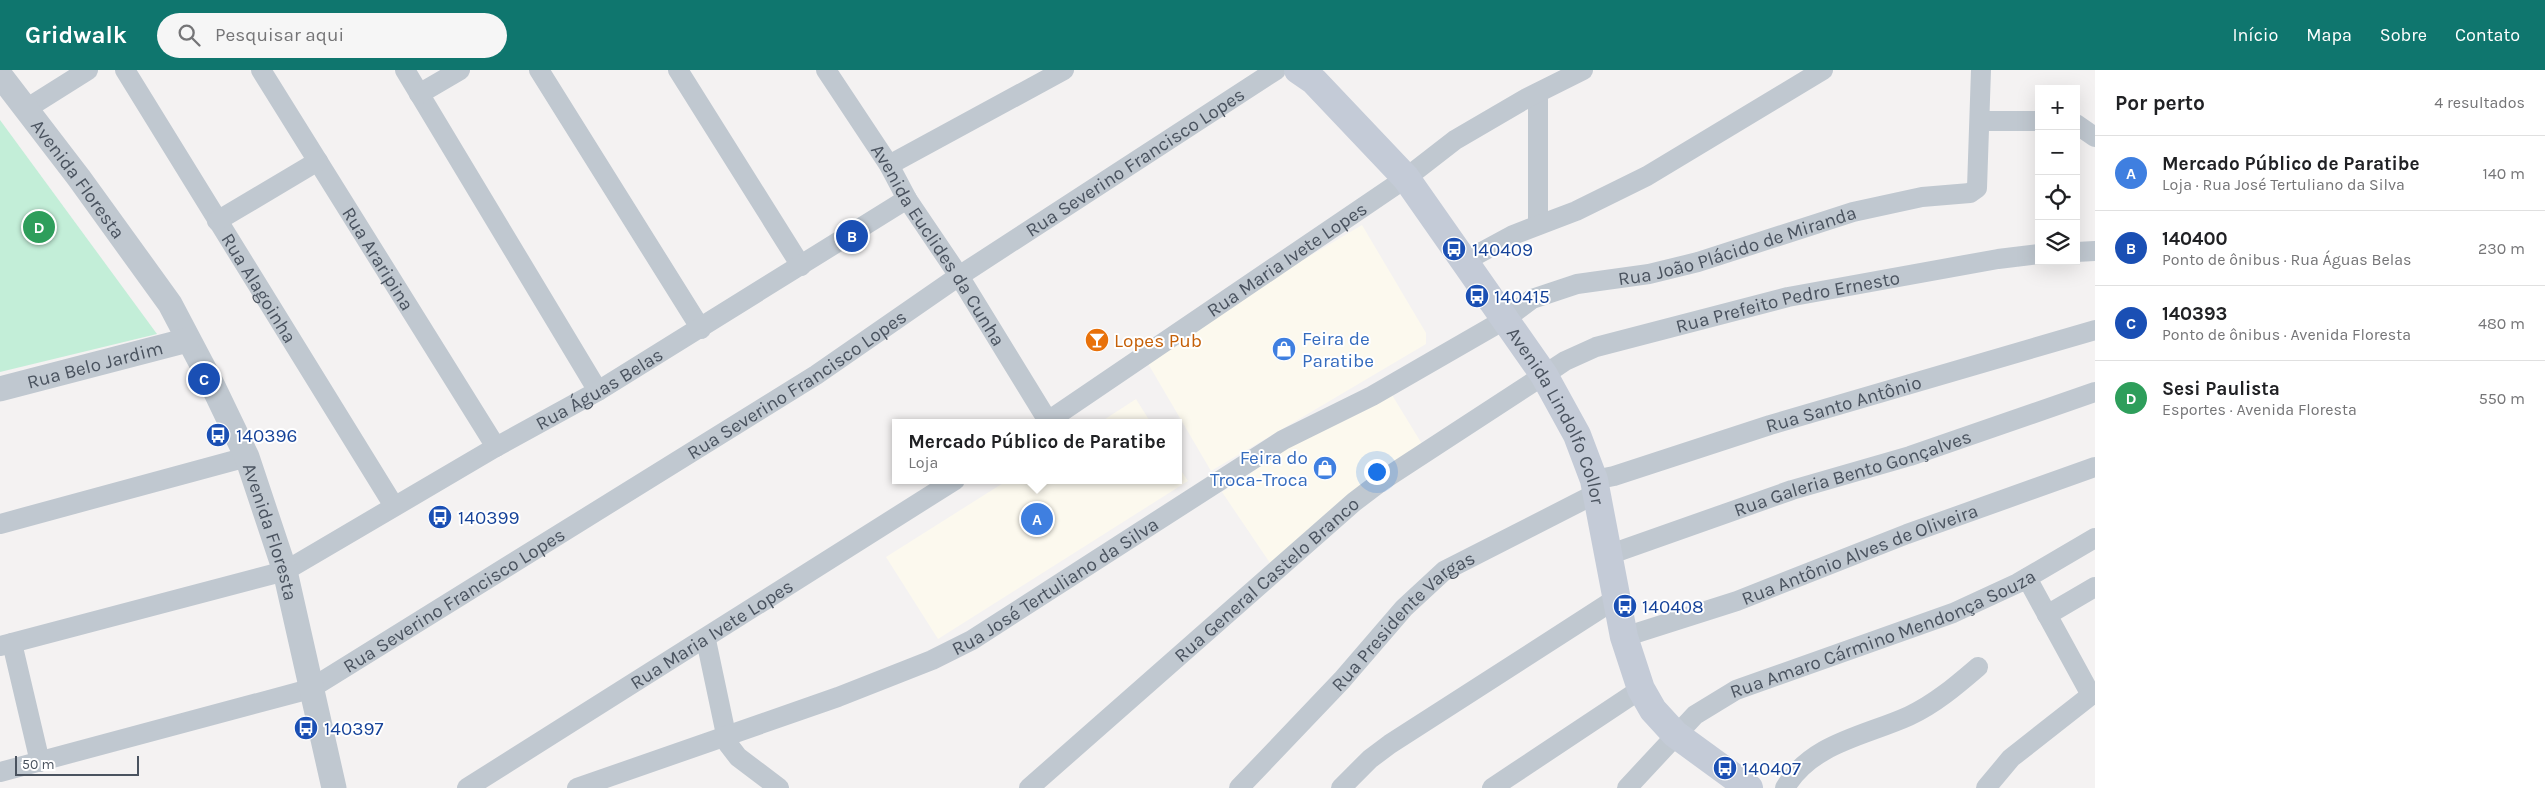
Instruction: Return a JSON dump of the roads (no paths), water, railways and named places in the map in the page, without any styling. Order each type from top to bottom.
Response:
[{"type":"main road","name":"Avenida Lindolfo Collor","points":[[1311,74],[1406,178],[1544,375],[1577,435],[1596,486],[1624,637],[1641,689],[1653,710],[1675,734],[1749,788]]},
{"type":"street","points":[[26,109],[88,70]]},
{"type":"street","name":"Rua Alagoinha","points":[[125,70],[394,506]]},
{"type":"street","name":"Rua Araripina","points":[[262,70],[496,447]]},
{"type":"street","points":[[404,70],[598,391]]},
{"type":"street","points":[[420,94],[460,70]]},
{"type":"street","points":[[539,70],[701,329]]},
{"type":"street","points":[[678,70],[801,266]]},
{"type":"street","points":[[889,165],[1064,70]]},
{"type":"street","name":"Rua Severino Francisco Lopes","points":[[0,772],[310,689],[816,375],[958,276],[1276,70]]},
{"type":"street","name":"Rua Maria Ivete Lopes","points":[[1050,419],[1406,178],[1455,140],[1583,70]]},
{"type":"street","points":[[1465,261],[1514,235],[1576,211],[1647,176],[1690,153],[1770,100],[1823,70]]},
{"type":"street","points":[[1981,70],[1981,121],[2035,121]]},
{"type":"street","name":"Avenida Euclides da Cunha","points":[[835,73],[907,199],[958,276],[1044,419]]},
{"type":"street","name":"Avenida Floresta","points":[[0,76],[80,178],[170,304],[210,380],[247,458],[285,571],[310,689],[334,788]]},
{"type":"street","points":[[1538,93],[1538,225]]},
{"type":"street","name":"Rua João Plácido de Miranda","points":[[1504,320],[1532,299],[1559,288],[1674,269],[1853,212],[1922,197],[1970,194],[1977,188],[1981,121]]},
{"type":"street","points":[[2080,127],[2095,137]]},
{"type":"street","points":[[217,221],[318,161]]},
{"type":"street","name":"Rua Águas Belas","points":[[6,645],[285,571],[496,447],[598,391],[701,329],[907,199]]},
{"type":"street","points":[[2080,252],[2095,251]]},
{"type":"street","name":"Rua Prefeito Pedro Ernesto","points":[[1544,375],[1565,361],[1596,347],[1788,297],[1982,262],[2035,255]]},
{"type":"street","name":"Rua José Tertuliano da Silva","points":[[582,788],[899,674],[972,640],[1283,440],[1372,396],[1504,320]]},
{"type":"street","name":"Rua Santo Antônio","points":[[1596,486],[1614,476],[1770,425],[2095,330]]},
{"type":"street","name":"Rua Belo Jardim","points":[[0,389],[188,340]]},
{"type":"street","name":"Rua General Castelo Branco","points":[[1030,788],[1354,502],[1383,480],[1544,375]]},
{"type":"street","name":"Rua Galeria Bento Gonçalves","points":[[1608,555],[1792,490],[1910,456],[2095,392]]},
{"type":"street","points":[[0,524],[247,458]]},
{"type":"street","name":"Rua Antônio Alves de Oliveira","points":[[1624,637],[1737,601],[1907,534],[2095,466]]},
{"type":"street","name":"Rua Maria Ivete Lopes","points":[[467,788],[706,640],[949,484]]},
{"type":"street","name":"Rua Presidente Vargas","points":[[1239,788],[1342,680],[1404,608],[1444,571],[1596,486]]},
{"type":"street","name":"Rua Amaro Cármino Mendonça Souza","points":[[1627,788],[1675,734],[1695,715],[1736,690],[1953,613],[2026,578],[2095,538]]},
{"type":"street","points":[[1986,788],[2011,758],[2093,694],[2026,578]]},
{"type":"street","points":[[2047,615],[2095,587]]},
{"type":"street","points":[[1341,788],[1370,759],[1390,744],[1617,598]]},
{"type":"street","points":[[706,640],[725,736],[738,757],[779,788]]},
{"type":"street","points":[[6,645],[40,762]]},
{"type":"street","points":[[1785,788],[1797,771],[1816,754],[1910,715],[1951,690],[1978,667]]},
{"type":"street","points":[[1492,788],[1641,689]]},
{"type":"place","name":"Sesi Paulista","points":[[39,227]]},
{"type":"place","name":"140400","points":[[852,236]]},
{"type":"place","name":"140409","points":[[1454,249]]},
{"type":"place","name":"140415","points":[[1477,296]]},
{"type":"place","name":"Lopes Pub","points":[[1097,340]]},
{"type":"place","name":"Feira de Paratibe","points":[[1284,349]]},
{"type":"place","name":"140393","points":[[204,379]]},
{"type":"place","name":"140396","points":[[218,435]]},
{"type":"place","name":"Feira do Troca-Troca","points":[[1325,468]]},
{"type":"place","name":"140399","points":[[440,517]]},
{"type":"place","name":"Mercado Público de Paratibe","points":[[1037,519]]},
{"type":"place","name":"140408","points":[[1625,606]]},
{"type":"place","name":"140397","points":[[306,728]]},
{"type":"place","name":"140407","points":[[1725,768]]}]
